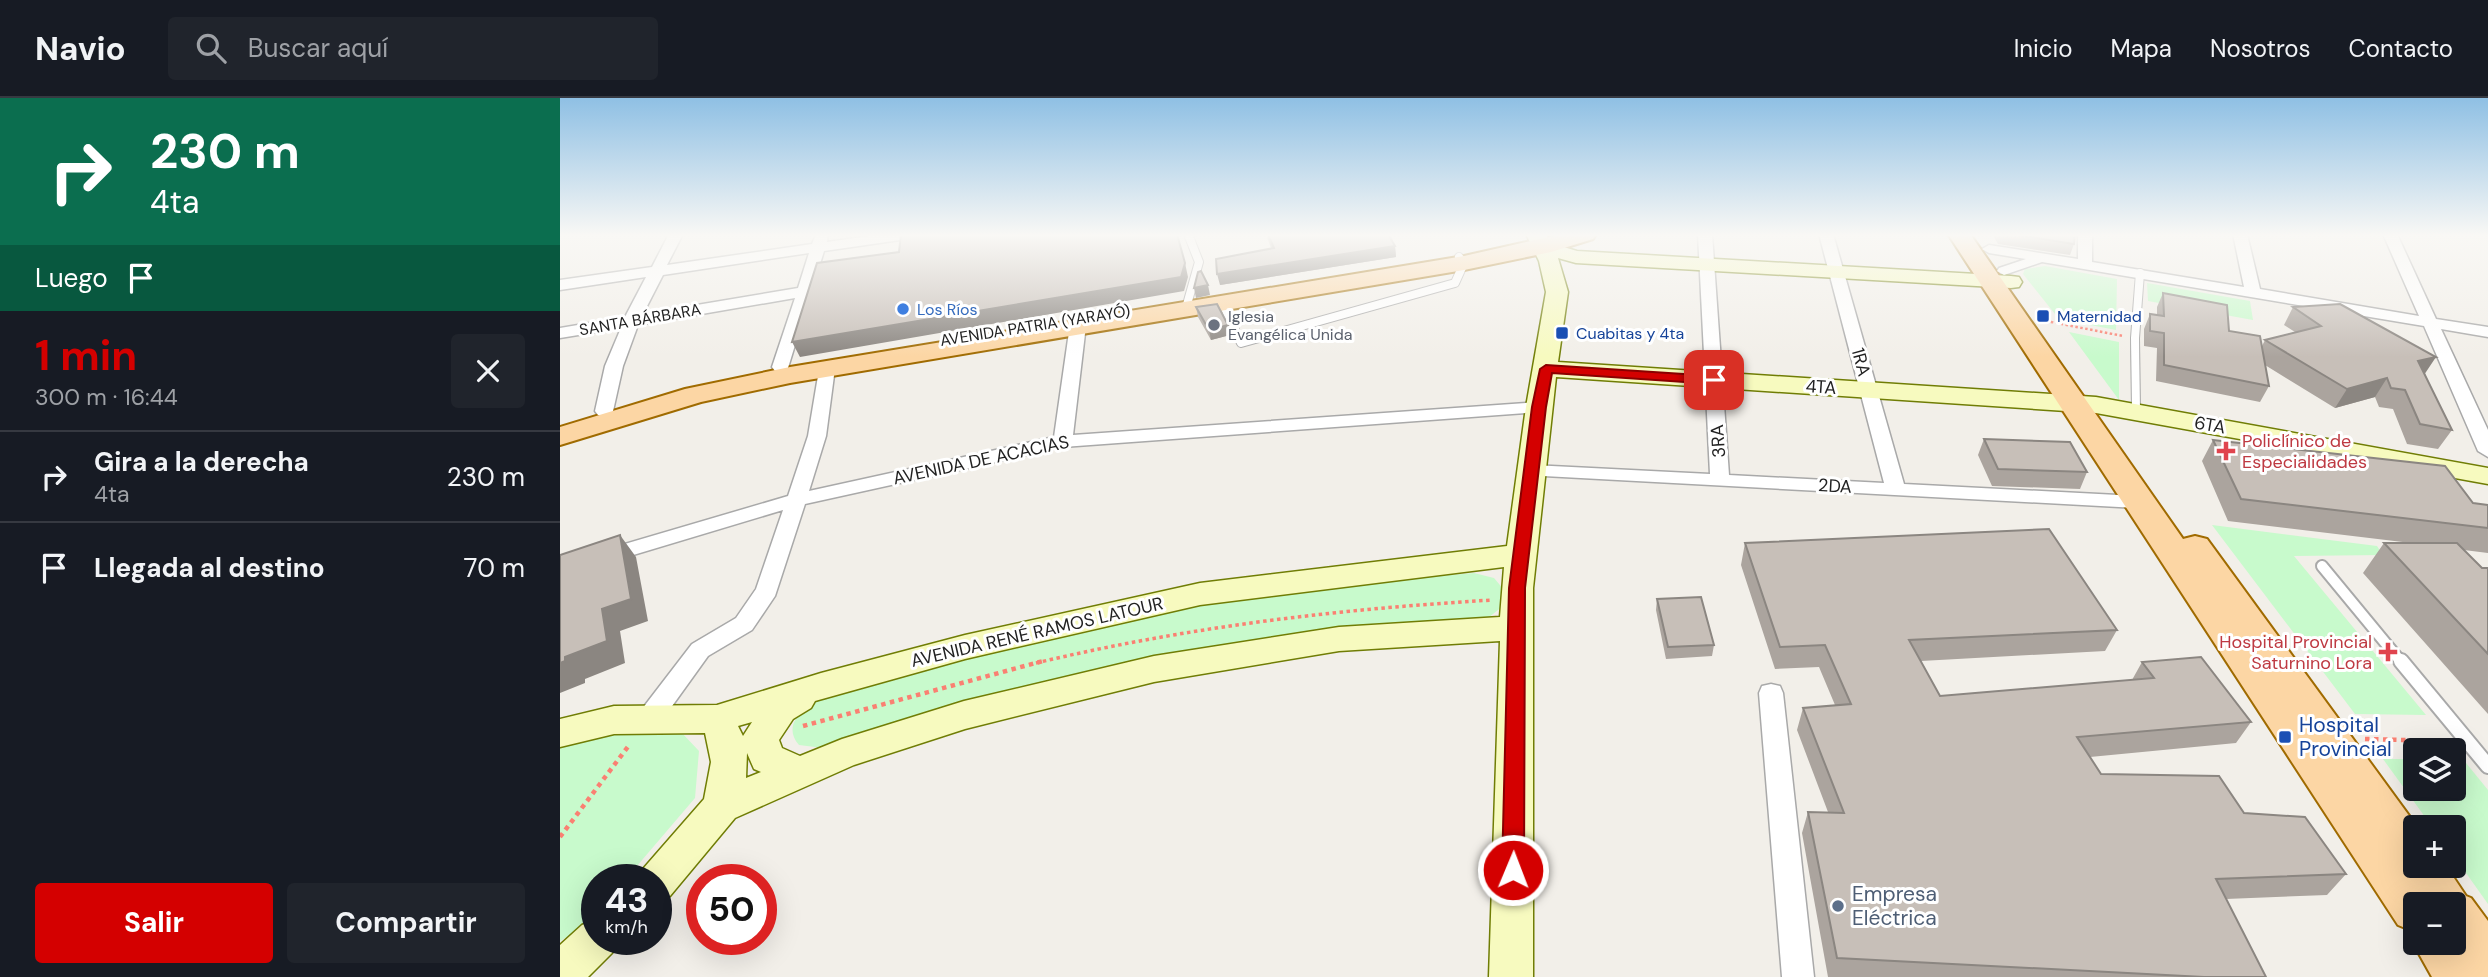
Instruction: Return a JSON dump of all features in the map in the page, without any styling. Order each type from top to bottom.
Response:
[{"type":"main road","name":"AVENIDA PATRIA (YARAYÓ)","points":[[560,426],[690,387],[781,367],[1368,275]]},
{"type":"main road","name":"AVENIDA PATRIA (YARAYÓ)","points":[[560,436],[695,395],[969,339],[1078,326],[1187,304],[1222,302],[1376,275]]},
{"type":"main road","points":[[1998,275],[2038,319],[2137,502],[2403,892]]},
{"type":"main road","points":[[2000,275],[2084,404],[2403,843]]},
{"type":"main road","points":[[2466,930],[2488,961]]},
{"type":"main road","points":[[2445,955],[2460,977]]},
{"type":"street","points":[[560,285],[628,275]]},
{"type":"street","points":[[604,411],[614,366],[654,275]]},
{"type":"street","points":[[781,367],[809,275]]},
{"type":"street","points":[[1511,977],[1516,628],[1520,555],[1557,292],[1552,275]]},
{"type":"street","name":"3RA","points":[[1708,275],[1720,481]]},
{"type":"street","name":"1RA","points":[[1837,275],[1896,490]]},
{"type":"street","points":[[1919,275],[2001,278],[2006,275]]},
{"type":"street","points":[[2152,275],[2488,332]]},
{"type":"street","points":[[2249,275],[2253,292]]},
{"type":"street","points":[[2409,275],[2488,451]]},
{"type":"street","name":"SANTA BÁRBARA","points":[[560,333],[803,292]]},
{"type":"street","points":[[1063,440],[1078,326]]},
{"type":"street","points":[[648,720],[700,650],[744,624],[767,592],[817,436],[826,368]]},
{"type":"street","name":"4TA","points":[[1546,369],[2084,404]]},
{"type":"street","name":"6TA","points":[[2084,404],[2136,411],[2449,473],[2488,476]]},
{"type":"street","name":"AVENIDA DE ACACIAS","points":[[560,570],[795,500],[1063,440],[1539,407]]},
{"type":"street","name":"2DA","points":[[1532,471],[2137,502]]},
{"type":"street","name":"AVENIDA RENÉ RAMOS LATOUR","points":[[560,733],[614,720],[717,719],[821,686],[965,647],[1200,594],[1520,555]]},
{"type":"street","points":[[672,864],[721,806],[842,754],[964,715],[1154,669],[1339,639],[1516,628]]},
{"type":"street","points":[[800,772],[767,758],[760,738],[781,709],[821,686]]},
{"type":"street","points":[[1770,693],[1798,977]]},
{"type":"street","points":[[717,719],[729,741],[729,772],[721,806]]},
{"type":"street","points":[[560,974],[581,954]]},
{"type":"lane","points":[[1187,304],[1195,275]]},
{"type":"lane","points":[[1222,302],[1241,343],[1455,283],[1457,275]]},
{"type":"lane","points":[[2136,411],[2135,338],[2140,275]]},
{"type":"lane","points":[[2322,566],[2488,766]]},
{"type":"path","points":[[2038,319],[2135,338]]},
{"type":"path","points":[[560,837],[648,720]]},
{"type":"path","points":[[2328,738],[2468,741]]},
{"type":"green space","points":[[2024,275],[2095,275],[2117,279],[2116,330],[2059,319]]},
{"type":"green space","points":[[2147,283],[2250,301],[2253,320],[2148,301]]},
{"type":"green space","points":[[2069,332],[2119,342],[2119,400]]},
{"type":"green space","points":[[2212,525],[2377,546],[2383,555],[2294,556],[2426,715],[2355,714]]},
{"type":"green space","points":[[1474,573],[1494,578],[1505,591],[1503,606],[1488,618],[1333,632],[823,748],[799,745],[794,737],[793,729],[799,714],[829,693],[1170,608],[1330,585]]},
{"type":"green space","points":[[599,731],[681,732],[699,751],[695,798],[639,864],[581,864],[581,925],[560,941],[560,746]]},
{"type":"green space","points":[[2383,759],[2403,759],[2403,787]]},
{"type":"green space","points":[[2466,763],[2488,790],[2488,904],[2466,873],[2466,815],[2424,815],[2413,801],[2466,801]]},
{"type":"building","points":[[813,275],[1182,275],[1181,277],[792,342]]},
{"type":"building","points":[[1197,275],[1203,275],[1208,285],[1194,288]]},
{"type":"building","points":[[2163,293],[2227,305],[2229,331],[2260,336],[2269,386],[2164,365],[2164,333],[2150,331],[2150,314],[2164,316]]},
{"type":"building","points":[[1217,304],[1228,325],[1209,330],[1196,307]]},
{"type":"building","points":[[2340,304],[2436,357],[2418,361],[2452,430],[2420,424],[2405,390],[2391,388],[2387,378],[2347,389],[2265,340],[2321,326],[2293,307]]},
{"type":"building","points":[[1984,439],[2070,442],[2087,472],[1998,469]]},
{"type":"building","points":[[2213,440],[2445,466],[2473,503],[2488,505],[2488,528],[2241,499]]},
{"type":"building","points":[[2049,529],[2117,630],[1909,640],[1940,696],[2154,678],[2142,662],[2201,657],[2251,722],[2077,737],[2101,774],[2219,776],[2244,813],[2305,817],[2346,874],[2216,879],[2266,977],[2204,977],[1837,958],[1808,812],[1844,813],[1803,708],[1851,704],[1825,645],[1780,647],[1745,543]]},
{"type":"building","points":[[620,535],[631,599],[602,609],[607,641],[565,657],[565,661],[560,663],[560,555]]},
{"type":"building","points":[[2384,543],[2457,543],[2482,568],[2488,568],[2488,654]]},
{"type":"building","points":[[1701,597],[1714,645],[1668,647],[1657,599]]},
{"type":"place","name":"Los Ríos","points":[[903,309]]},
{"type":"place","name":"Maternidad","points":[[2043,316]]},
{"type":"place","name":"Iglesia Evangélica Unida","points":[[1214,325]]},
{"type":"place","name":"Cuabitas y 4ta","points":[[1562,333]]},
{"type":"place","name":"Policlínico de Especialidades","points":[[2226,451]]},
{"type":"place","name":"Hospital Provincial Saturnino Lora","points":[[2388,652]]},
{"type":"place","name":"Hospital Provincial","points":[[2285,737]]},
{"type":"place","name":"Empresa Eléctrica","points":[[1838,906]]},
{"type":"route","points":[[1513,870],[1517,588],[1546,369],[1714,380]]}]
